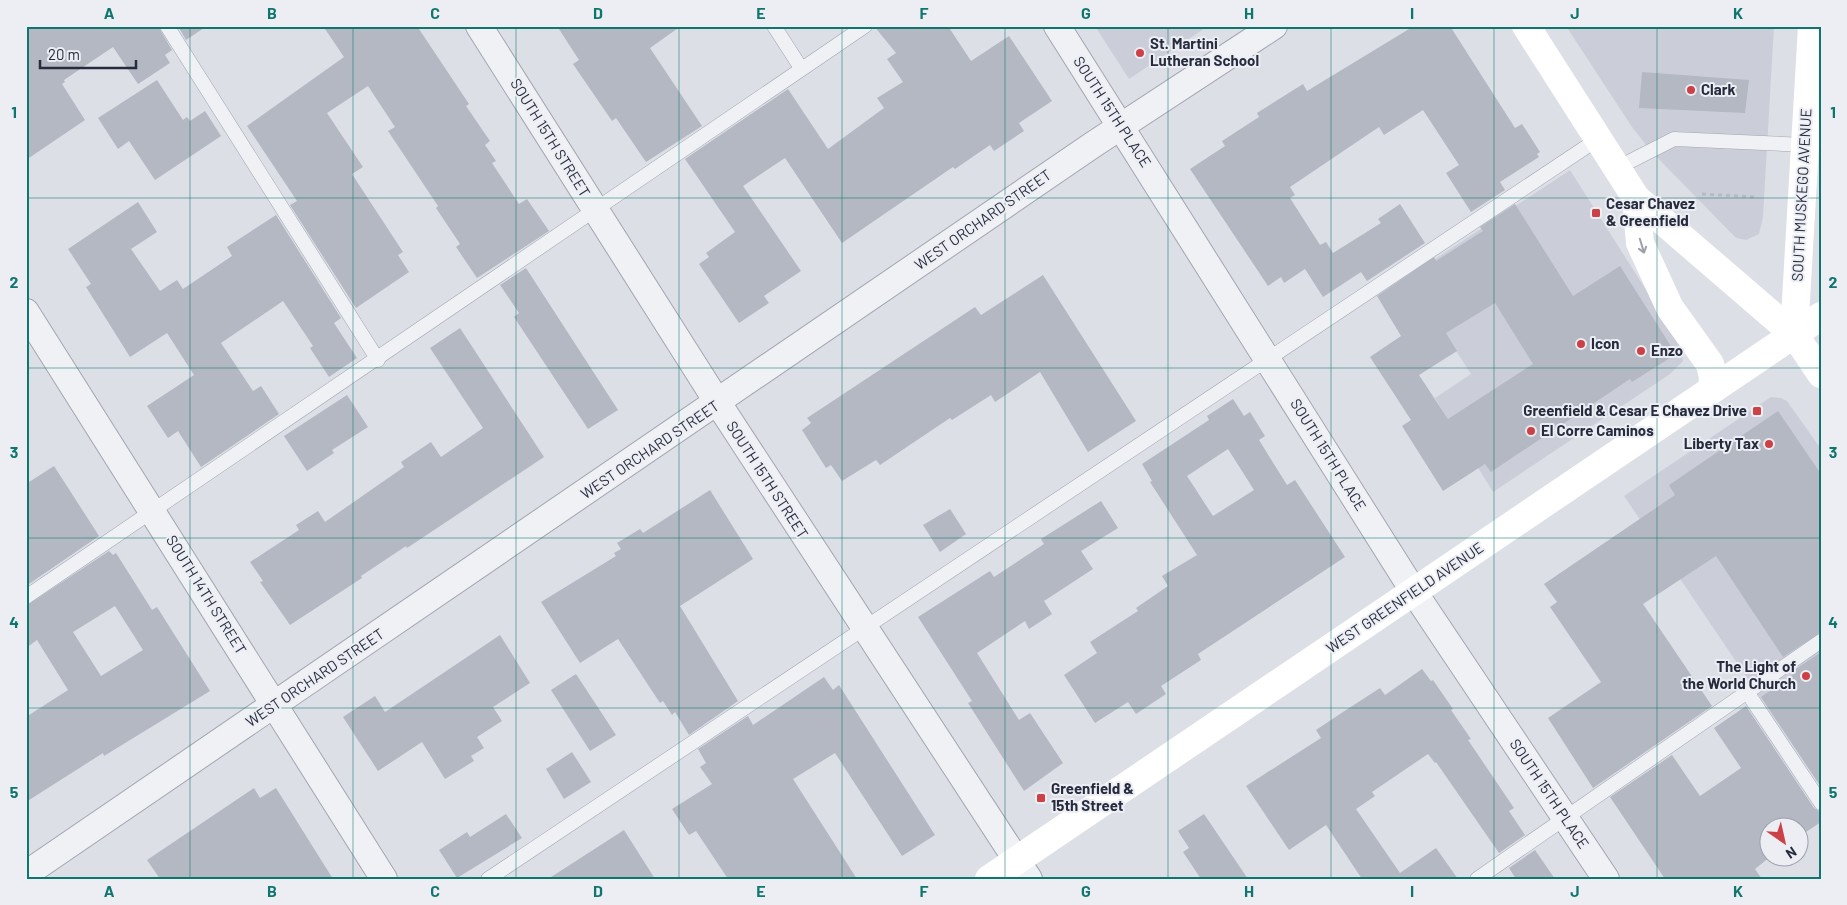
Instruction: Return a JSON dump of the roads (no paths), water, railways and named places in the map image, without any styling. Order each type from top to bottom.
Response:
[{"type":"main road","points":[[1526,26],[1636,198],[1794,334],[1821,374]]},
{"type":"main road","name":"SOUTH MUSKEGO AVENUE","points":[[1794,334],[1812,26]]},
{"type":"main road","points":[[1636,198],[1640,243],[1655,280],[1670,308],[1710,364],[1713,377],[1712,389]]},
{"type":"main road","name":"WEST GREENFIELD AVENUE","points":[[989,879],[1023,869],[1414,592],[1821,316]]},
{"type":"street","name":"SOUTH 15TH STREET","points":[[479,26],[718,403],[864,629],[1023,869]]},
{"type":"street","name":"SOUTH 15TH PLACE","points":[[1057,26],[1414,592],[1606,879]]},
{"type":"street","name":"WEST ORCHARD STREET","points":[[26,874],[275,706],[1121,126],[1274,26]]},
{"type":"street","name":"SOUTH 14TH STREET","points":[[26,312],[384,879]]},
{"type":"lane","points":[[166,26],[378,360]]},
{"type":"lane","points":[[774,26],[801,68]]},
{"type":"lane","points":[[26,597],[378,360],[864,26]]},
{"type":"lane","points":[[488,879],[864,629],[1266,357],[1598,139]]},
{"type":"lane","points":[[1617,168],[1674,139],[1805,145]]},
{"type":"lane","points":[[1477,879],[1821,641]]},
{"type":"lane","points":[[1747,692],[1821,803]]},
{"type":"place","name":"St. Martini Lutheran School","points":[[1140,53]]},
{"type":"place","name":"Clark","points":[[1691,90]]},
{"type":"place","name":"Cesar Chavez & Greenfield","points":[[1596,213]]},
{"type":"place","name":"Icon","points":[[1581,344]]},
{"type":"place","name":"Enzo","points":[[1641,351]]},
{"type":"place","name":"Greenfield & Cesar E Chavez Drive","points":[[1757,411]]},
{"type":"place","name":"El Corre Caminos","points":[[1531,431]]},
{"type":"place","name":"Liberty Tax","points":[[1769,444]]},
{"type":"place","name":"The Light of the World Church","points":[[1806,676]]},
{"type":"place","name":"Greenfield & 15th Street","points":[[1041,798]]}]
